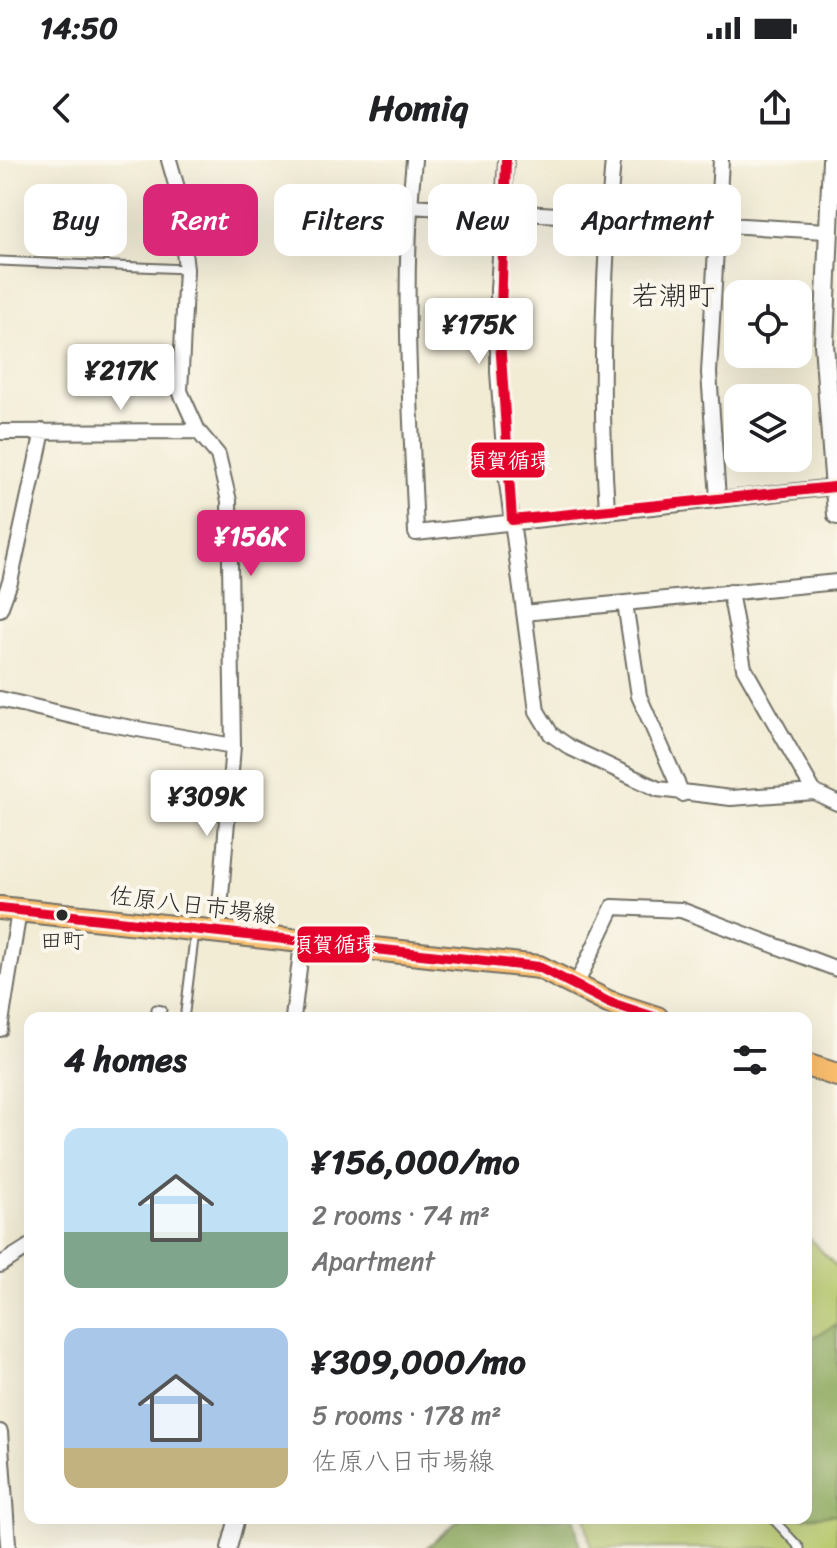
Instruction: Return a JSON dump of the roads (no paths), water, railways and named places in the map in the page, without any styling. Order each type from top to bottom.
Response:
[{"type":"main road","name":"佐原八日市場線","points":[[9,909],[46,920],[195,930],[539,967],[608,1002],[639,1012]]},
{"type":"main road","points":[[812,1067],[837,1075]]},
{"type":"street","points":[[169,160],[177,188],[186,269],[180,391],[198,431],[218,455],[229,501],[233,746],[218,933]]},
{"type":"street","points":[[411,184],[414,160]]},
{"type":"street","points":[[505,184],[506,160]]},
{"type":"street","points":[[611,184],[613,160]]},
{"type":"street","points":[[719,184],[721,160]]},
{"type":"street","points":[[832,160],[826,231],[837,515]]},
{"type":"street","points":[[741,226],[826,231]]},
{"type":"street","points":[[409,256],[416,533],[607,509],[834,487]]},
{"type":"street","points":[[502,256],[498,372],[512,520],[537,711],[551,734],[607,766],[658,789],[731,798],[814,792],[837,803]]},
{"type":"street","points":[[607,256],[603,454],[607,509]]},
{"type":"street","points":[[714,256],[709,373],[718,498]]},
{"type":"street","points":[[0,609],[10,582],[43,431]]},
{"type":"street","points":[[0,432],[198,431]]},
{"type":"street","points":[[524,613],[837,582]]},
{"type":"street","points":[[730,592],[744,668],[814,792]]},
{"type":"street","points":[[625,603],[639,696],[682,794]]},
{"type":"street","points":[[0,699],[93,721],[233,746]]},
{"type":"street","points":[[576,985],[613,907],[681,910],[837,969]]},
{"type":"street","points":[[0,1029],[9,909]]},
{"type":"street","points":[[294,1012],[302,943]]},
{"type":"street","points":[[0,1265],[24,1250]]},
{"type":"street","points":[[0,1432],[10,1544]]},
{"type":"street","points":[[229,1548],[235,1524]]},
{"type":"lane","points":[[0,261],[186,269]]},
{"type":"lane","points":[[185,1012],[195,930]]},
{"type":"lane","points":[[156,1012],[156,1009],[162,1010]]},
{"type":"lane","points":[[778,1524],[800,1548]]},
{"type":"place","name":"田町","points":[[62,915]]},
{"type":"district","name":"若潮町","points":[[673,295]]}]
